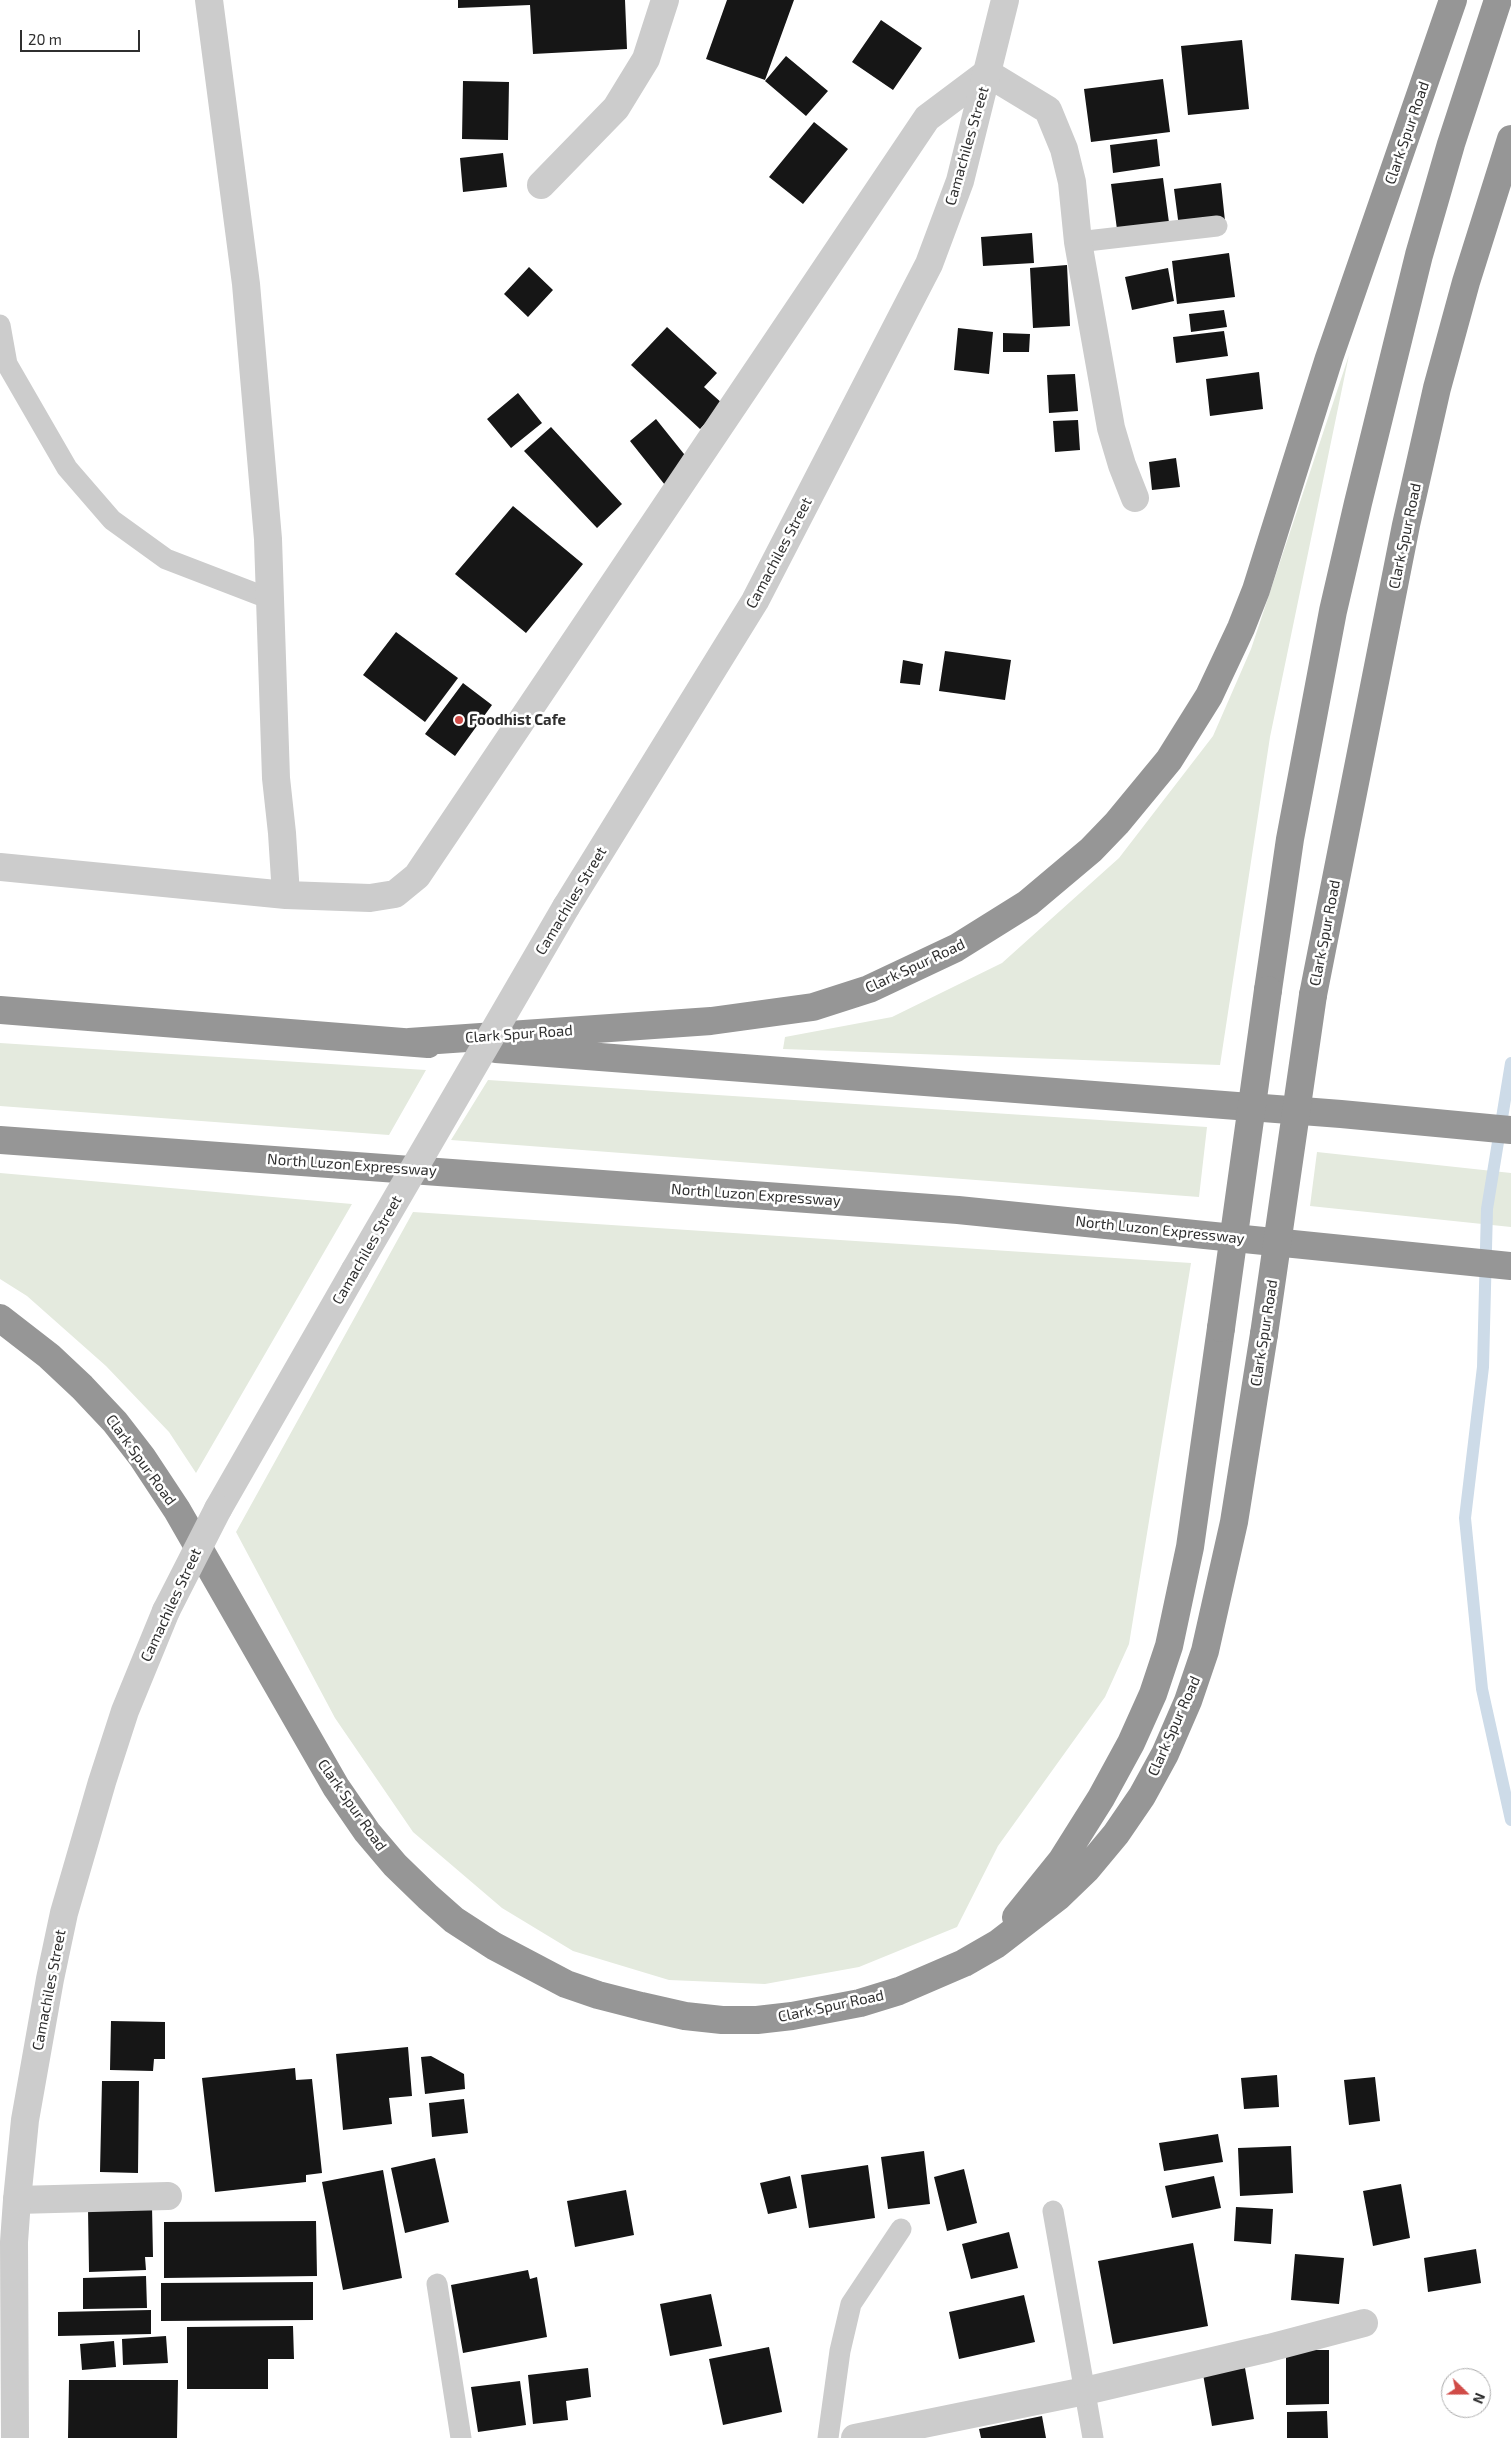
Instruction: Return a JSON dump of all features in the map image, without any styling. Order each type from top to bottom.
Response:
[{"type":"highway","name":"Clark Spur Road","points":[[409,1042],[711,1021],[820,1005],[869,990],[956,948],[1028,903],[1091,850],[1129,810],[1169,760],[1209,696],[1241,628],[1256,590],[1329,358],[1453,0]]},
{"type":"highway","points":[[997,1944],[1062,1860],[1101,1798],[1131,1743],[1153,1694],[1169,1646],[1190,1546],[1290,839],[1333,611],[1419,255],[1451,144],[1498,0]]},
{"type":"highway","name":"Clark Spur Road","points":[[0,1318],[48,1356],[82,1387],[115,1422],[142,1456],[177,1510],[336,1788],[367,1832],[395,1865],[428,1898],[454,1920],[494,1946],[566,1984],[598,1995],[685,2016],[757,2020],[824,2010],[899,1991],[964,1963],[997,1944],[1058,1897],[1086,1870],[1116,1834],[1137,1804],[1165,1754],[1188,1701],[1205,1651],[1234,1522],[1264,1334],[1313,995],[1404,534],[1435,397],[1466,282],[1511,139]]},
{"type":"highway","points":[[0,1010],[1341,1114],[1511,1130]]},
{"type":"highway","name":"North Luzon Expressway","points":[[0,1140],[958,1210],[1511,1266]]},
{"type":"street","points":[[209,0],[246,284],[268,539],[276,778],[286,895]]},
{"type":"street","points":[[541,186],[616,108],[646,59],[665,0]]},
{"type":"street","name":"Camachiles Street","points":[[15,2438],[7,2242],[17,2200],[25,2120],[50,1979],[64,1913],[122,1720],[166,1611],[218,1509],[566,907],[755,601],[929,264],[960,181],[1005,0]]},
{"type":"street","points":[[0,867],[286,895],[370,898],[395,894],[417,876],[927,118],[987,73],[1048,110],[1066,157],[1072,182],[1078,242],[1111,428],[1122,465],[1136,498]]},
{"type":"street","points":[[17,2200],[168,2196]]},
{"type":"street","points":[[855,2438],[1086,2391],[1269,2348],[1364,2323]]},
{"type":"lane","points":[[1078,242],[1217,226]]},
{"type":"lane","points":[[0,325],[7,364],[67,468],[112,520],[166,559],[270,599]]},
{"type":"lane","points":[[1053,2211],[1093,2438]]},
{"type":"lane","points":[[828,2438],[840,2351],[851,2304],[901,2229]]},
{"type":"lane","points":[[437,2284],[461,2438]]},
{"type":"shaded area","points":[[1349,355],[1270,737],[1220,1065],[783,1049],[785,1037],[892,1017],[1002,963],[1119,858],[1213,736],[1251,649]]},
{"type":"shaded area","points":[[0,1043],[426,1070],[389,1135],[0,1106]]},
{"type":"shaded area","points":[[488,1080],[1207,1127],[1199,1197],[451,1140]]},
{"type":"shaded area","points":[[1317,1152],[1511,1173],[1511,1227],[1310,1206]]},
{"type":"shaded area","points":[[0,1173],[352,1204],[196,1473],[169,1432],[106,1366],[27,1296],[0,1279]]},
{"type":"shaded area","points":[[413,1212],[1191,1263],[1129,1644],[1105,1697],[998,1846],[957,1927],[859,1967],[765,1984],[669,1980],[573,1951],[502,1908],[413,1832],[335,1718],[236,1532]]},
{"type":"building","points":[[458,0],[625,0],[627,49],[533,54],[530,5],[458,8]]},
{"type":"building","points":[[727,0],[794,0],[765,80],[706,59]]},
{"type":"building","points":[[881,20],[922,48],[893,90],[852,62]]},
{"type":"building","points":[[1242,40],[1249,109],[1188,115],[1181,46]]},
{"type":"building","points":[[786,56],[828,91],[806,116],[765,81]]},
{"type":"building","points":[[1163,79],[1170,132],[1091,142],[1084,89]]},
{"type":"building","points":[[463,81],[509,82],[508,140],[462,139]]},
{"type":"building","points":[[814,122],[848,149],[803,204],[769,177]]},
{"type":"building","points":[[1157,139],[1160,166],[1113,173],[1110,145]]},
{"type":"building","points":[[503,153],[507,187],[463,192],[460,158]]},
{"type":"building","points":[[1163,178],[1170,230],[1118,237],[1111,184]]},
{"type":"building","points":[[1221,183],[1225,221],[1179,227],[1174,189]]},
{"type":"building","points":[[1032,233],[1034,263],[983,266],[981,237]]},
{"type":"building","points":[[1229,253],[1235,297],[1177,304],[1172,261]]},
{"type":"building","points":[[1067,265],[1070,326],[1033,328],[1030,268]]},
{"type":"building","points":[[529,267],[553,290],[528,317],[504,294]]},
{"type":"building","points":[[1168,268],[1174,301],[1132,310],[1125,277]]},
{"type":"building","points":[[1224,310],[1227,327],[1191,332],[1189,314]]},
{"type":"building","points":[[667,327],[717,373],[704,387],[723,404],[700,429],[631,365]]},
{"type":"building","points":[[958,328],[993,332],[989,374],[954,370]]},
{"type":"building","points":[[1224,331],[1228,356],[1176,363],[1173,337]]},
{"type":"building","points":[[1003,333],[1030,334],[1029,352],[1003,352]]},
{"type":"building","points":[[1259,372],[1263,409],[1210,416],[1206,379]]},
{"type":"building","points":[[1075,374],[1078,411],[1049,413],[1047,375]]},
{"type":"building","points":[[518,393],[542,423],[511,448],[487,419]]},
{"type":"building","points":[[656,419],[692,464],[665,485],[630,441]]},
{"type":"building","points":[[1078,420],[1080,450],[1055,452],[1053,421]]},
{"type":"building","points":[[551,427],[622,504],[597,528],[524,451]]},
{"type":"building","points":[[1176,458],[1180,487],[1152,490],[1149,462]]},
{"type":"building","points":[[513,506],[583,564],[526,633],[455,574]]},
{"type":"building","points":[[396,632],[458,678],[425,722],[363,675]]},
{"type":"building","points":[[945,651],[1011,660],[1005,700],[939,691]]},
{"type":"building","points":[[903,660],[923,664],[920,685],[900,683]]},
{"type":"building","name":"Foodhist Cafe","points":[[463,683],[492,705],[455,756],[425,734]]},
{"type":"building","points":[[111,2021],[165,2022],[165,2059],[154,2059],[153,2071],[110,2070]]},
{"type":"building","points":[[408,2047],[412,2096],[389,2098],[392,2124],[343,2130],[336,2054]]},
{"type":"building","points":[[431,2056],[464,2074],[465,2089],[425,2094],[421,2057]]},
{"type":"building","points":[[295,2068],[296,2080],[312,2079],[322,2173],[306,2175],[306,2182],[215,2192],[202,2078]]},
{"type":"building","points":[[1277,2075],[1279,2107],[1244,2109],[1241,2078]]},
{"type":"building","points":[[1375,2077],[1380,2121],[1349,2125],[1344,2080]]},
{"type":"building","points":[[102,2081],[139,2081],[138,2173],[100,2172]]},
{"type":"building","points":[[464,2099],[468,2133],[432,2137],[429,2103]]},
{"type":"building","points":[[1218,2134],[1223,2162],[1164,2171],[1159,2143]]},
{"type":"building","points":[[1291,2146],[1293,2193],[1240,2196],[1238,2148]]},
{"type":"building","points":[[924,2151],[930,2204],[888,2209],[881,2157]]},
{"type":"building","points":[[435,2158],[449,2222],[405,2233],[391,2168]]},
{"type":"building","points":[[868,2165],[875,2218],[809,2228],[801,2175]]},
{"type":"building","points":[[964,2169],[977,2223],[947,2231],[934,2177]]},
{"type":"building","points":[[383,2170],[402,2278],[343,2290],[322,2182]]},
{"type":"building","points":[[790,2176],[797,2208],[768,2214],[760,2183]]},
{"type":"building","points":[[1214,2176],[1221,2208],[1172,2218],[1165,2186]]},
{"type":"building","points":[[1401,2184],[1410,2238],[1373,2246],[1363,2191]]},
{"type":"building","points":[[626,2190],[634,2235],[575,2247],[567,2201]]},
{"type":"building","points":[[152,2206],[153,2257],[145,2257],[146,2270],[89,2272],[88,2208]]},
{"type":"building","points":[[1236,2207],[1273,2209],[1271,2244],[1234,2241]]},
{"type":"building","points":[[316,2221],[317,2276],[164,2278],[164,2222]]},
{"type":"building","points":[[1009,2232],[1018,2268],[971,2279],[962,2244]]},
{"type":"building","points":[[1193,2243],[1208,2326],[1113,2344],[1098,2261]]},
{"type":"building","points":[[1476,2249],[1481,2283],[1428,2292],[1424,2258]]},
{"type":"building","points":[[1295,2254],[1344,2258],[1339,2304],[1291,2300]]},
{"type":"building","points":[[528,2270],[530,2279],[537,2277],[547,2337],[463,2353],[451,2285]]},
{"type":"building","points":[[146,2276],[147,2308],[83,2309],[83,2278]]},
{"type":"building","points":[[313,2282],[313,2320],[161,2321],[161,2283]]},
{"type":"building","points":[[711,2294],[722,2346],[670,2356],[660,2304]]},
{"type":"building","points":[[1024,2295],[1035,2342],[959,2359],[949,2312]]},
{"type":"building","points":[[151,2310],[151,2334],[58,2336],[58,2312]]},
{"type":"building","points":[[293,2326],[294,2359],[268,2359],[268,2389],[187,2389],[187,2327]]},
{"type":"building","points":[[166,2336],[168,2363],[123,2365],[122,2339]]},
{"type":"building","points":[[114,2341],[116,2367],[82,2370],[80,2344]]},
{"type":"building","points":[[769,2347],[782,2412],[723,2425],[709,2359]]},
{"type":"building","points":[[1286,2350],[1329,2350],[1329,2404],[1286,2405]]},
{"type":"building","points":[[588,2368],[591,2397],[566,2401],[568,2420],[533,2424],[528,2375]]},
{"type":"building","points":[[1245,2368],[1254,2419],[1212,2426],[1203,2374]]},
{"type":"building","points":[[69,2380],[178,2380],[177,2438],[68,2438]]},
{"type":"building","points":[[520,2381],[526,2425],[478,2432],[471,2387]]},
{"type":"building","points":[[1327,2411],[1328,2438],[1287,2438],[1287,2412]]},
{"type":"building","points":[[1042,2416],[1046,2438],[981,2438],[979,2429]]},
{"type":"waterway","points":[[1511,1063],[1487,1209],[1483,1367],[1465,1518],[1482,1689],[1511,1820]]},
{"type":"place","name":"Foodhist Cafe","points":[[459,720]]}]
